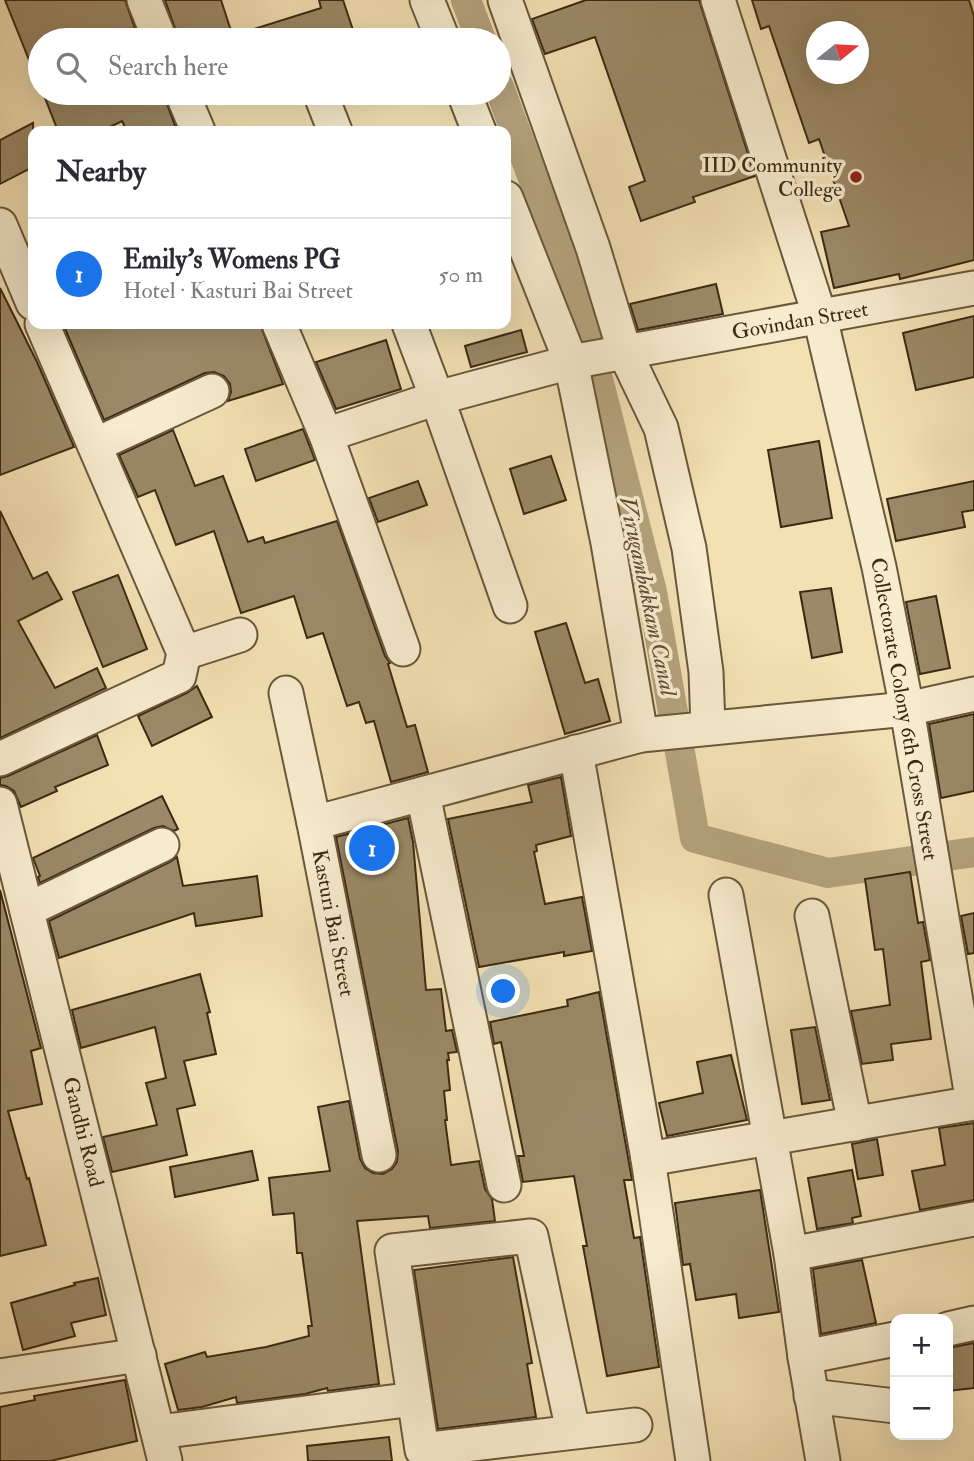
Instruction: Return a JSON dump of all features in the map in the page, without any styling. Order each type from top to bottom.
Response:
[{"type":"street","points":[[144,0],[155,28]]},
{"type":"street","points":[[427,0],[438,28]]},
{"type":"street","points":[[505,0],[593,248],[625,353],[662,428],[689,548],[706,672],[708,728]]},
{"type":"street","name":"Collectorate Colony 6th Cross Street","points":[[718,0],[820,317],[879,567],[926,815],[939,910],[973,1103]]},
{"type":"street","points":[[187,105],[196,126]]},
{"type":"street","points":[[324,105],[332,126]]},
{"type":"street","points":[[469,105],[477,126]]},
{"type":"street","points":[[511,211],[571,362],[608,543],[641,735]]},
{"type":"street","points":[[0,226],[28,291]]},
{"type":"street","name":"Govindan Street","points":[[326,435],[437,398],[571,362],[974,288]]},
{"type":"street","points":[[0,759],[179,676],[184,653],[44,329]]},
{"type":"street","points":[[281,329],[326,435],[403,649]]},
{"type":"street","points":[[411,329],[510,606]]},
{"type":"street","points":[[94,445],[212,391]]},
{"type":"street","points":[[184,653],[240,635]]},
{"type":"street","name":"Kasturi Bai Street","points":[[286,693],[379,1154]]},
{"type":"street","points":[[314,823],[641,735],[907,709],[974,694]]},
{"type":"street","points":[[576,752],[648,1159],[693,1461]]},
{"type":"street","points":[[423,794],[505,1185]]},
{"type":"street","name":"Gandhi Road","points":[[0,804],[162,1446]]},
{"type":"street","points":[[27,910],[162,845]]},
{"type":"street","points":[[726,895],[791,1254],[823,1461]]},
{"type":"street","points":[[812,916],[855,1124]]},
{"type":"street","points":[[648,1159],[973,1103]]},
{"type":"street","points":[[791,1254],[974,1219]]},
{"type":"street","points":[[573,1431],[531,1236],[392,1251],[422,1450],[635,1425]]},
{"type":"street","points":[[953,1328],[974,1324]]},
{"type":"street","points":[[805,1357],[890,1340]]},
{"type":"street","points":[[0,1376],[139,1355]]},
{"type":"street","points":[[811,1396],[890,1405]]},
{"type":"street","points":[[162,1446],[414,1399]]},
{"type":"building","points":[[5,0],[125,0],[135,28],[28,28],[28,58]]},
{"type":"building","points":[[165,0],[221,0],[230,28],[175,28]]},
{"type":"building","points":[[319,0],[343,0],[352,28],[257,28],[321,8]]},
{"type":"building","points":[[586,0],[699,0],[755,176],[693,197],[695,202],[641,221],[629,187],[645,181],[595,37],[545,54],[532,19]]},
{"type":"building","points":[[752,0],[969,0],[974,16],[974,260],[900,279],[899,274],[834,288],[821,232],[849,226],[819,139],[809,143],[769,26],[761,29]]},
{"type":"building","points":[[48,105],[167,105],[175,126],[124,126],[122,121],[112,126],[56,126]]},
{"type":"building","points":[[33,123],[33,126],[28,126],[28,170],[0,184],[0,140]]},
{"type":"building","points":[[716,284],[723,314],[638,330],[630,304]]},
{"type":"building","points":[[0,288],[37,362],[74,447],[0,475]]},
{"type":"building","points":[[974,316],[974,377],[916,390],[903,333]]},
{"type":"building","points":[[65,329],[262,329],[283,384],[228,401],[230,384],[224,376],[214,372],[205,373],[104,420]]},
{"type":"building","points":[[521,330],[527,352],[471,367],[465,346]]},
{"type":"building","points":[[386,340],[401,389],[336,409],[316,362]]},
{"type":"building","points":[[303,429],[315,460],[256,481],[245,449]]},
{"type":"building","points":[[173,430],[195,486],[223,476],[248,542],[263,537],[265,543],[337,521],[385,656],[390,663],[388,664],[407,727],[415,725],[428,772],[391,782],[374,721],[366,723],[359,702],[347,706],[323,633],[307,638],[294,596],[241,613],[214,531],[176,545],[155,490],[138,497],[119,455]]},
{"type":"building","points":[[819,441],[832,518],[781,527],[768,450]]},
{"type":"building","points":[[551,456],[566,500],[524,514],[510,469]]},
{"type":"building","points":[[418,481],[427,505],[378,522],[369,498]]},
{"type":"building","points":[[974,481],[974,510],[962,512],[965,527],[896,541],[887,499]]},
{"type":"building","points":[[0,511],[33,579],[47,572],[62,599],[18,621],[55,688],[97,668],[106,688],[0,738]]},
{"type":"building","points":[[118,575],[147,649],[103,667],[73,592]]},
{"type":"building","points":[[831,588],[842,652],[812,658],[800,592]]},
{"type":"building","points":[[936,596],[950,668],[920,674],[906,602]]},
{"type":"building","points":[[566,623],[585,683],[598,679],[610,721],[565,734],[535,632]]},
{"type":"building","points":[[197,686],[212,717],[152,746],[138,716]]},
{"type":"building","points":[[974,714],[974,791],[941,798],[929,724]]},
{"type":"building","points":[[97,735],[108,765],[55,787],[57,791],[21,807],[14,791],[0,785],[0,778]]},
{"type":"building","points":[[561,777],[571,836],[536,845],[537,851],[534,852],[545,904],[582,897],[592,951],[564,956],[564,952],[479,967],[448,819],[532,802],[528,785]]},
{"type":"building","points":[[162,796],[178,829],[174,831],[163,826],[154,828],[40,883],[33,858]]},
{"type":"building","points":[[408,818],[413,842],[426,990],[441,989],[446,1031],[452,1030],[457,1052],[448,1053],[450,1090],[444,1091],[451,1165],[479,1161],[485,1189],[492,1199],[495,1221],[430,1228],[428,1216],[357,1221],[379,1384],[328,1391],[327,1388],[305,1394],[237,1403],[236,1397],[202,1407],[178,1410],[165,1364],[205,1352],[207,1357],[266,1347],[309,1336],[308,1326],[312,1326],[302,1253],[297,1253],[294,1213],[273,1215],[269,1178],[330,1171],[318,1107],[349,1101],[360,1159],[365,1168],[373,1173],[383,1174],[397,1162],[398,1151],[336,837]]},
{"type":"building","points":[[177,857],[183,886],[257,876],[262,916],[196,926],[194,913],[59,958],[49,921]]},
{"type":"building","points":[[910,872],[918,923],[923,922],[930,960],[921,962],[931,1039],[891,1044],[893,1060],[862,1064],[851,1011],[890,1005],[883,949],[875,950],[865,879]]},
{"type":"building","points":[[0,890],[41,1048],[31,1051],[42,1104],[8,1111],[46,1245],[0,1256]]},
{"type":"building","points":[[974,913],[974,953],[968,954],[961,916]]},
{"type":"building","points":[[200,974],[210,1012],[207,1013],[216,1054],[184,1061],[195,1105],[177,1109],[187,1155],[112,1172],[103,1137],[157,1125],[146,1083],[166,1078],[155,1027],[81,1048],[72,1010]]},
{"type":"building","points":[[599,992],[632,1180],[624,1180],[634,1238],[640,1237],[659,1367],[607,1376],[583,1246],[587,1246],[574,1176],[523,1182],[518,1156],[524,1156],[501,1042],[494,1044],[490,1022],[568,1006],[567,1000]]},
{"type":"building","points":[[815,1027],[830,1100],[802,1104],[791,1030]]},
{"type":"building","points":[[731,1055],[747,1120],[667,1136],[659,1103],[703,1093],[697,1062]]},
{"type":"building","points":[[974,1123],[974,1200],[920,1210],[912,1171],[945,1165],[939,1128]]},
{"type":"building","points":[[877,1139],[883,1175],[858,1179],[852,1144]]},
{"type":"building","points":[[252,1151],[258,1180],[175,1197],[170,1167]]},
{"type":"building","points":[[852,1170],[861,1216],[852,1218],[853,1223],[817,1229],[808,1178]]},
{"type":"building","points":[[760,1190],[779,1312],[739,1318],[736,1294],[696,1300],[690,1264],[683,1265],[675,1203]]},
{"type":"building","points":[[513,1257],[532,1363],[527,1364],[536,1417],[438,1429],[414,1270]]},
{"type":"building","points":[[862,1260],[876,1323],[821,1334],[813,1269]]},
{"type":"building","points":[[98,1278],[106,1315],[71,1323],[75,1336],[23,1350],[11,1303]]},
{"type":"building","points":[[974,1343],[974,1388],[953,1390],[953,1347]]},
{"type":"building","points":[[125,1380],[137,1441],[50,1461],[0,1461],[0,1407],[35,1400],[34,1396]]},
{"type":"building","points":[[389,1437],[392,1461],[308,1461],[307,1446]]},
{"type":"waterway","name":"Virugambakkam Canal","points":[[466,0],[476,28]]},
{"type":"waterway","name":"Virugambakkam Canal","points":[[506,105],[577,296],[652,592],[695,838],[828,873],[974,852]]},
{"type":"place","name":"IID Community College","points":[[856,177]]},
{"type":"place","name":"Emily's Womens PG","points":[[372,848]]}]
